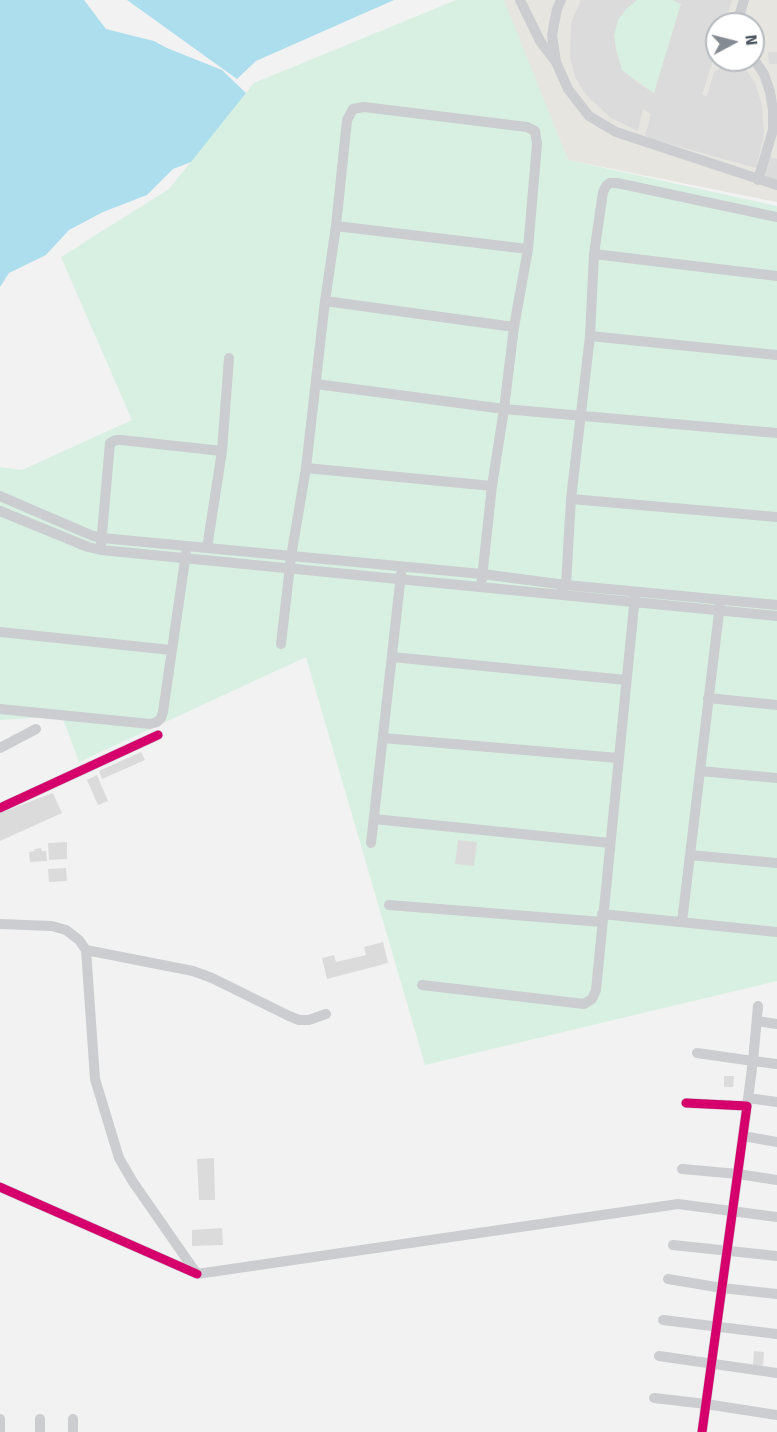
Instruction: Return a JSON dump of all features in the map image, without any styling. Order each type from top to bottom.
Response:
[{"type":"street","points":[[520,0],[540,41],[556,62],[568,88],[589,116],[616,132],[777,185]]},
{"type":"street","points":[[556,62],[552,34],[561,0]]},
{"type":"street","points":[[758,180],[773,130],[770,92],[763,72]]},
{"type":"street","points":[[281,644],[290,563],[306,468],[347,120],[353,109],[364,107],[526,127],[536,131],[537,144],[528,249],[514,327],[492,486],[481,587]]},
{"type":"street","points":[[559,595],[566,585],[571,499],[590,336],[594,254],[603,192],[606,186],[610,183],[617,183],[777,217]]},
{"type":"street","points":[[336,226],[528,249]]},
{"type":"street","points":[[594,254],[777,276]]},
{"type":"street","points":[[325,301],[514,327]]},
{"type":"street","points":[[590,336],[777,355]]},
{"type":"street","points":[[207,548],[222,451],[229,358]]},
{"type":"street","points":[[316,384],[504,409],[777,433]]},
{"type":"street","points":[[101,550],[111,443],[121,440],[222,451]]},
{"type":"street","points":[[306,468],[492,486]]},
{"type":"street","points":[[0,496],[93,536],[186,552],[290,563],[402,567],[482,574],[635,596],[720,605],[777,616]]},
{"type":"street","points":[[571,499],[777,517]]},
{"type":"street","points":[[0,511],[88,547],[101,550],[186,552],[207,548],[400,579],[559,595],[635,596]]},
{"type":"street","points":[[0,709],[157,722],[163,712],[186,552]]},
{"type":"street","points":[[371,843],[402,567]]},
{"type":"street","points":[[422,986],[584,1004],[592,999],[596,990],[635,596]]},
{"type":"street","points":[[720,605],[777,605]]},
{"type":"street","points":[[682,922],[720,605]]},
{"type":"street","points":[[0,632],[171,650]]},
{"type":"street","points":[[392,657],[626,680]]},
{"type":"street","points":[[708,698],[777,705]]},
{"type":"street","points":[[0,748],[36,729]]},
{"type":"street","points":[[0,808],[158,735]]},
{"type":"street","points":[[383,738],[618,758]]},
{"type":"street","points":[[700,771],[777,778]]},
{"type":"street","points":[[374,819],[610,843]]},
{"type":"street","points":[[690,855],[777,863]]},
{"type":"street","points":[[388,905],[682,922],[777,932]]},
{"type":"street","points":[[0,924],[66,930],[79,940],[86,950],[95,1079],[119,1158],[197,1274]]},
{"type":"street","points":[[86,950],[193,971],[299,1020],[309,1020],[326,1014]]},
{"type":"street","points":[[702,1432],[748,1102],[758,1006]]},
{"type":"street","points":[[757,1022],[777,1024]]},
{"type":"street","points":[[698,1053],[777,1064]]},
{"type":"street","points":[[686,1103],[777,1102]]},
{"type":"street","points":[[743,1136],[777,1142]]},
{"type":"street","points":[[682,1169],[777,1180]]},
{"type":"street","points":[[0,1187],[197,1274],[678,1204],[777,1217]]},
{"type":"street","points":[[673,1245],[777,1256]]},
{"type":"street","points":[[668,1279],[777,1294]]},
{"type":"street","points":[[663,1320],[777,1334]]},
{"type":"street","points":[[659,1356],[777,1373]]},
{"type":"street","points":[[654,1398],[777,1415]]},
{"type":"street","points":[[0,1419],[0,1432]]},
{"type":"street","points":[[40,1419],[40,1432]]},
{"type":"street","points":[[73,1419],[74,1432]]},
{"type":"shaded area","points":[[503,0],[777,0],[777,202],[568,160]]},
{"type":"green space","points":[[456,0],[504,0],[568,160],[777,206],[777,981],[425,1065],[306,657],[79,762],[62,716],[0,720],[0,467],[22,470],[132,420],[61,257],[169,189],[254,83]]},
{"type":"green space","points":[[633,0],[673,0],[681,4],[654,93],[622,70],[616,48],[614,36],[616,23]]},
{"type":"water","points":[[0,0],[84,0],[106,29],[154,41],[222,70],[246,93],[191,162],[173,169],[147,195],[103,212],[69,230],[46,255],[9,273],[0,287]]},
{"type":"water","points":[[127,0],[394,0],[256,61],[237,79]]},
{"type":"building","points":[[581,0],[637,0],[618,20],[614,36],[616,50],[622,70],[654,93],[681,4],[673,0],[732,0],[728,12],[705,12],[705,72],[709,72],[702,95],[707,96],[714,72],[748,72],[755,83],[762,105],[764,135],[756,168],[645,137],[651,114],[643,109],[638,131],[611,118],[586,95],[575,77],[570,57],[571,23]]},
{"type":"building","points":[[768,52],[777,52],[777,64],[769,64]]},
{"type":"building","points":[[769,157],[777,159],[777,181],[763,176]]},
{"type":"building","points":[[141,752],[145,760],[102,779],[99,771]]},
{"type":"building","points":[[97,775],[108,801],[98,805],[87,780]]},
{"type":"building","points":[[53,793],[62,813],[0,841],[0,813]]},
{"type":"building","points":[[458,840],[477,842],[474,866],[455,864]]},
{"type":"building","points":[[67,842],[67,859],[49,860],[48,843]]},
{"type":"building","points":[[41,848],[42,851],[46,851],[47,861],[30,862],[29,852]]},
{"type":"building","points":[[66,868],[67,881],[49,882],[48,869]]},
{"type":"building","points":[[383,942],[388,963],[327,979],[322,958],[334,955],[336,962],[366,955],[364,947]]},
{"type":"building","points":[[724,1076],[734,1076],[733,1087],[724,1087]]},
{"type":"building","points":[[214,1158],[215,1200],[199,1200],[197,1159]]},
{"type":"building","points":[[222,1228],[223,1245],[192,1246],[192,1230]]},
{"type":"building","points":[[754,1351],[764,1352],[763,1366],[753,1365]]},
{"type":"cycle path","points":[[0,808],[158,735]]},
{"type":"cycle path","points":[[686,1103],[747,1106],[702,1432]]},
{"type":"cycle path","points":[[0,1187],[197,1274]]}]
